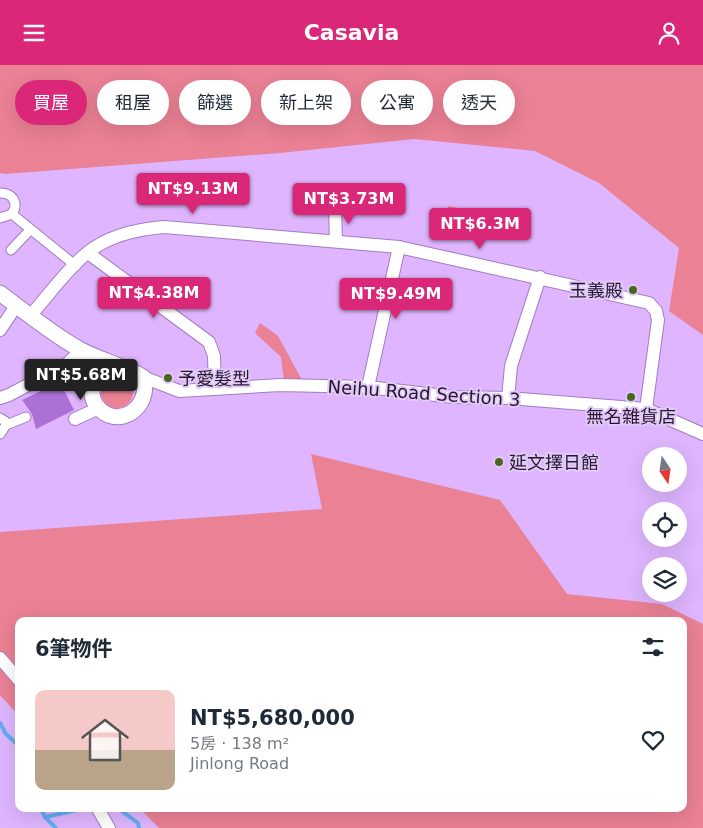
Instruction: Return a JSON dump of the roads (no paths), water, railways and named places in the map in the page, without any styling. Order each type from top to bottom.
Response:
[{"type":"street","points":[[0,193],[6,193],[13,198],[15,206],[12,214]]},
{"type":"street","points":[[335,209],[336,241]]},
{"type":"street","points":[[0,218],[12,214]]},
{"type":"street","points":[[12,214],[76,266]]},
{"type":"street","points":[[30,316],[88,253],[112,239],[143,229],[164,227],[398,247],[540,277],[650,303],[656,311],[658,320],[646,409]]},
{"type":"street","points":[[11,250],[30,230]]},
{"type":"street","points":[[368,387],[398,247]]},
{"type":"street","points":[[88,253],[209,343],[214,356],[215,389]]},
{"type":"street","points":[[508,399],[512,366],[540,277]]},
{"type":"street","points":[[0,293],[51,332],[81,350],[125,367],[142,377],[146,385],[145,395],[136,410],[118,417],[109,415],[99,408],[91,395],[95,368],[93,362],[81,350]]},
{"type":"street","points":[[0,330],[16,306]]},
{"type":"street","points":[[0,398],[66,364],[81,350]]},
{"type":"street","name":"Neihu Road Section 3","points":[[142,377],[179,391],[280,385],[368,387],[453,397],[646,409],[703,434]]},
{"type":"street","points":[[76,419],[99,408]]},
{"type":"street","points":[[0,434],[3,422],[26,417]]},
{"type":"street","points":[[0,658],[15,675]]},
{"type":"street","points":[[100,812],[109,828]]},
{"type":"waterway","points":[[0,723],[6,734],[15,742]]},
{"type":"waterway","points":[[42,812],[56,828]]},
{"type":"waterway","points":[[45,817],[68,812]]},
{"type":"waterway","points":[[123,812],[138,823],[139,828]]},
{"type":"place","name":"玉義殿","points":[[633,290]]},
{"type":"place","name":"予愛髮型","points":[[168,378]]},
{"type":"place","name":"無名雜貨店","points":[[631,397]]},
{"type":"place","name":"延文擇日館","points":[[499,462]]}]
